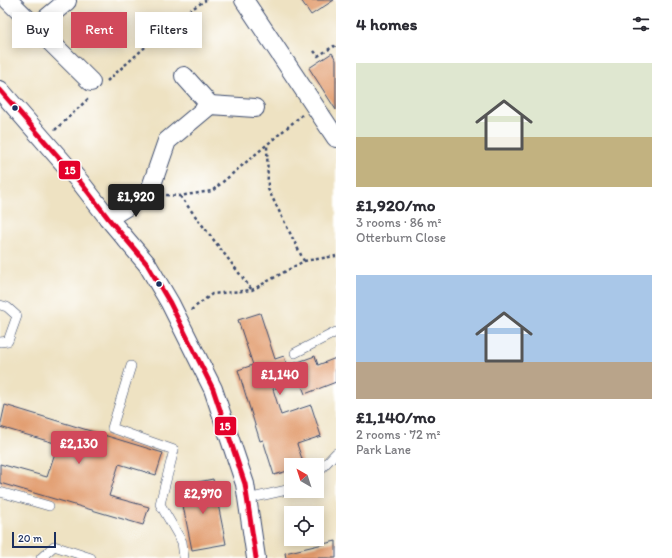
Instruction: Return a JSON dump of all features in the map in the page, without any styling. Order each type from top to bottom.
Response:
[{"type":"street","points":[[0,4],[8,0],[20,12]]},
{"type":"street","points":[[244,0],[336,138]]},
{"type":"street","points":[[54,12],[67,1]]},
{"type":"street","points":[[57,48],[96,87]]},
{"type":"street","points":[[184,76],[210,105]]},
{"type":"street","points":[[0,90],[81,183],[147,264],[179,318],[213,389],[245,484],[256,558]]},
{"type":"street","points":[[108,218],[149,193],[167,141],[210,105],[255,108]]},
{"type":"lane","points":[[0,305],[6,307],[17,316],[8,341],[0,342]]},
{"type":"lane","points":[[295,353],[336,332]]},
{"type":"lane","points":[[130,366],[112,428],[174,450],[160,504],[182,542],[184,558]]},
{"type":"lane","points":[[324,465],[336,452]]},
{"type":"lane","points":[[247,499],[284,491]]},
{"type":"lane","points":[[0,492],[49,506]]},
{"type":"lane","points":[[40,558],[54,546],[91,558]]},
{"type":"path","points":[[44,140],[96,87],[179,17],[206,0]]},
{"type":"path","points":[[314,51],[318,56],[334,46],[336,48]]},
{"type":"path","points":[[149,193],[179,196],[212,191],[314,106]]},
{"type":"path","points":[[267,144],[268,189],[304,261]]},
{"type":"path","points":[[179,196],[252,290]]},
{"type":"path","points":[[179,318],[212,294],[252,290],[304,261],[336,256]]},
{"type":"building","points":[[301,0],[334,0],[311,15]]},
{"type":"building","points":[[332,53],[336,60],[336,110],[309,68]]},
{"type":"building","points":[[260,313],[275,359],[284,356],[287,366],[315,356],[318,365],[336,358],[336,382],[305,394],[300,381],[273,389],[281,415],[311,405],[321,436],[297,444],[302,458],[284,458],[284,472],[274,475],[263,440],[260,441],[238,370],[253,365],[238,320]]},
{"type":"building","points":[[5,405],[163,453],[156,475],[119,464],[109,496],[149,507],[143,525],[0,483],[0,464],[47,477],[58,444],[0,427]]},
{"type":"building","points":[[213,479],[226,544],[192,550],[179,486]]},
{"type":"building","points":[[336,541],[336,558],[286,558],[285,553],[315,546],[324,546],[324,544]]},
{"type":"transit line","name":"15","points":[[0,90],[81,183],[147,264],[170,303],[213,389],[245,484],[256,558]]}]
